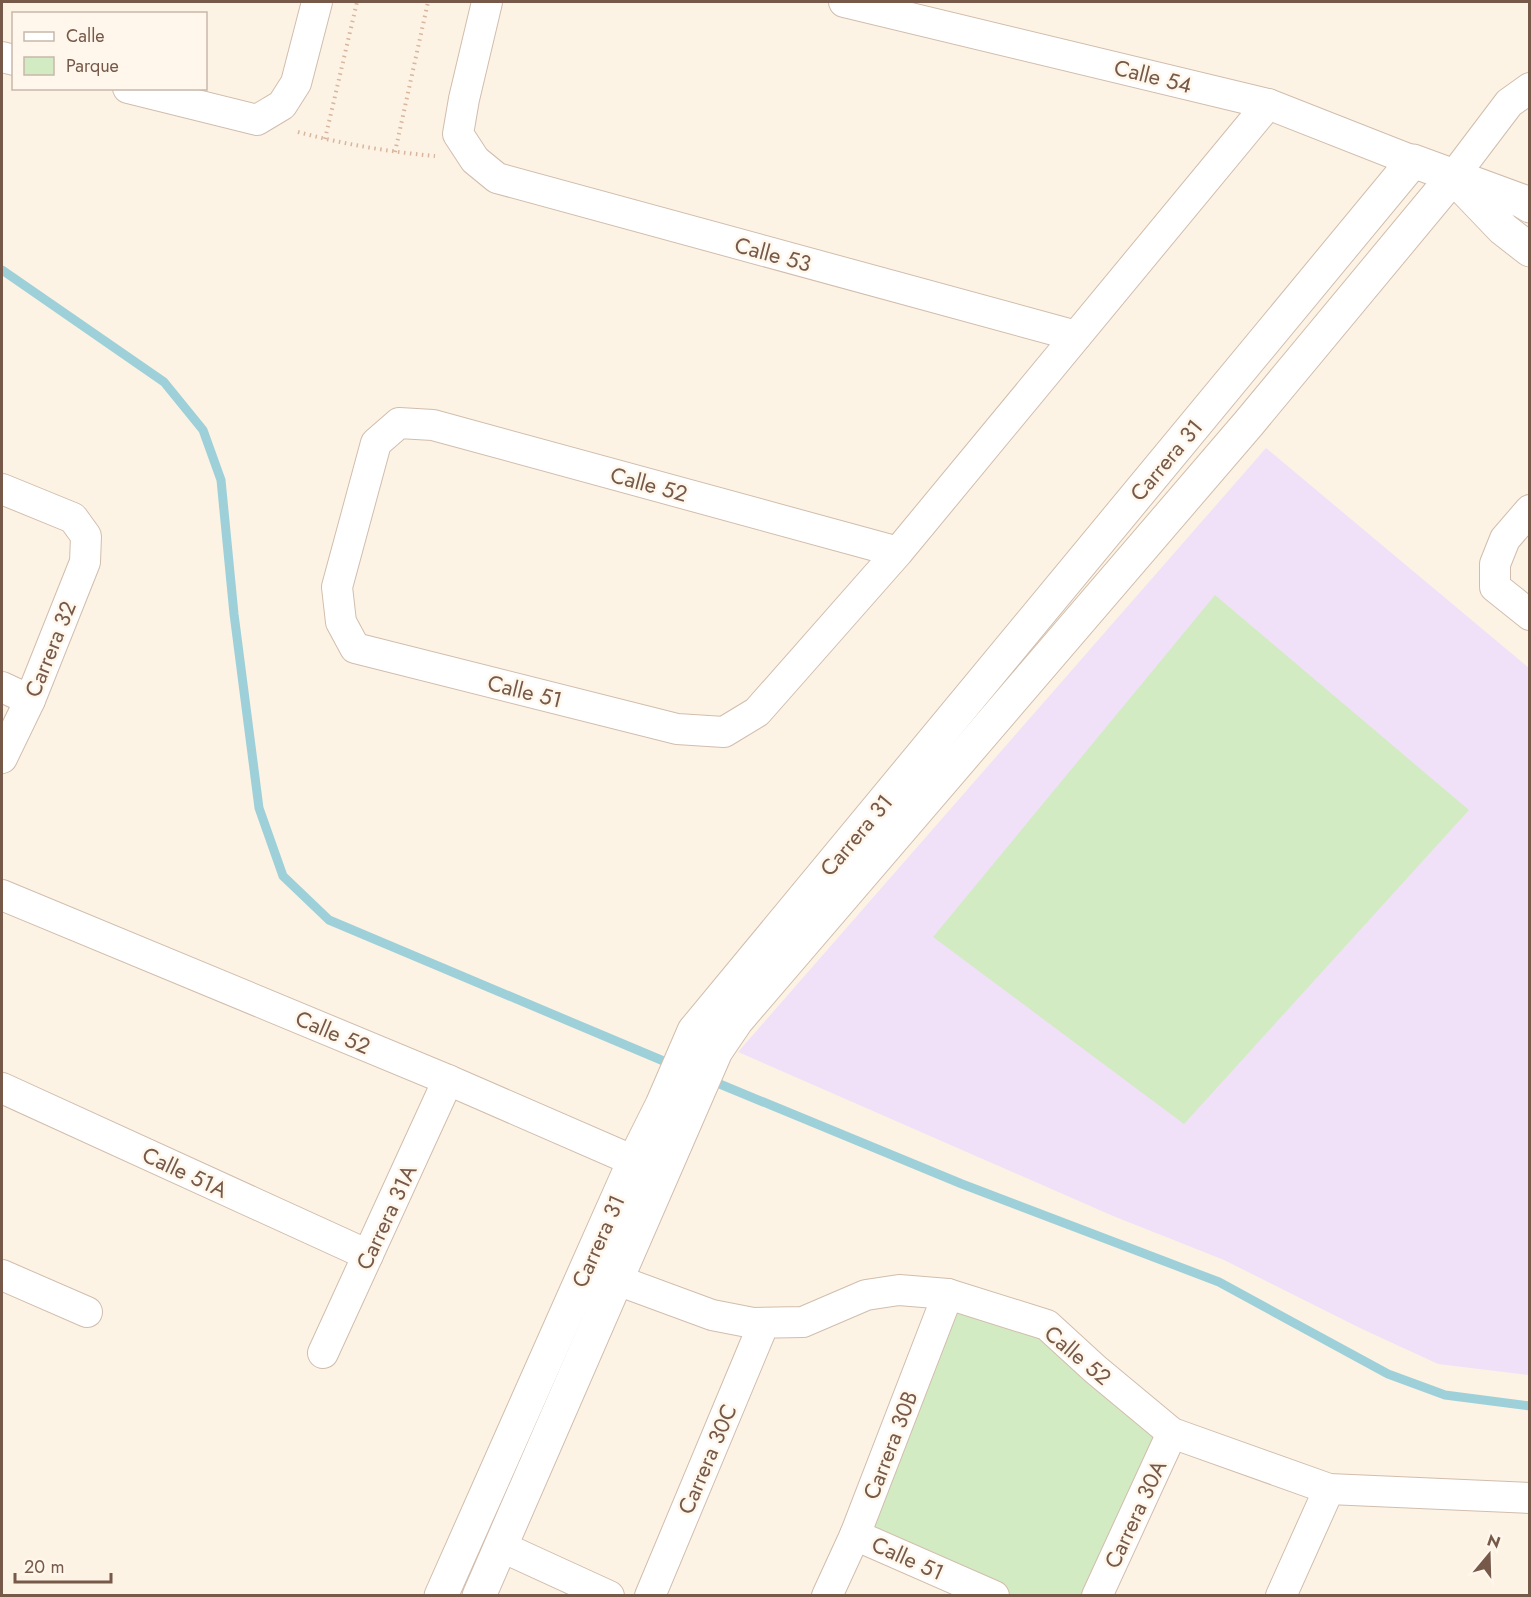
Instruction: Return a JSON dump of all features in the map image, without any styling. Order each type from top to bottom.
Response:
[{"type":"street","points":[[136,90],[257,120],[282,105],[297,83],[317,2]]},
{"type":"street","points":[[475,160],[458,134],[487,2]]},
{"type":"street","name":"Calle 54","points":[[844,2],[1268,104],[1530,206]]},
{"type":"street","points":[[1453,177],[1509,103],[1530,88]]},
{"type":"street","points":[[898,552],[1268,104]]},
{"type":"street","name":"Calle 53","points":[[475,160],[497,178],[1076,336]]},
{"type":"street","name":"Carrera 31","points":[[701,1049],[694,1031],[1413,161]]},
{"type":"street","name":"Calle 54","points":[[1453,177],[1503,229],[1530,250]]},
{"type":"street","name":"Carrera 31","points":[[479,1596],[663,1174],[675,1110],[701,1049],[737,1020],[1249,423],[1453,177]]},
{"type":"street","name":"Calle 52","points":[[341,622],[337,587],[376,442],[399,423],[433,425],[898,552]]},
{"type":"street","name":"Carrera 32","points":[[2,489],[73,518],[86,536],[85,562],[30,699],[2,758]]},
{"type":"street","points":[[1530,510],[1505,539],[1496,564],[1496,586],[1530,615]]},
{"type":"street","name":"Calle 51","points":[[341,622],[355,648],[677,729],[724,732],[757,712],[898,552]]},
{"type":"street","points":[[2,687],[30,699]]},
{"type":"street","name":"Calle 52","points":[[2,895],[448,1080],[663,1174]]},
{"type":"street","name":"Carrera 31A","points":[[323,1353],[448,1080]]},
{"type":"street","name":"Calle 51A","points":[[2,1088],[368,1255]]},
{"type":"street","name":"Carrera 31","points":[[441,1596],[634,1161],[675,1110]]},
{"type":"street","points":[[2,1275],[87,1312]]},
{"type":"street","name":"Calle 52","points":[[617,1280],[711,1315],[753,1323],[803,1322],[866,1295],[899,1290],[948,1294],[1047,1325],[1095,1369],[1172,1433],[1329,1489],[1530,1498]]},
{"type":"street","name":"Carrera 30B","points":[[827,1596],[855,1535],[948,1294]]},
{"type":"street","name":"Carrera 30C","points":[[650,1596],[764,1323]]},
{"type":"street","name":"Carrera 30A","points":[[1098,1596],[1172,1433]]},
{"type":"street","points":[[1281,1596],[1329,1489]]},
{"type":"street","name":"Calle 51","points":[[855,1535],[994,1596]]},
{"type":"street","points":[[502,1547],[609,1596]]},
{"type":"path","points":[[357,2],[325,139],[395,152],[475,160]]},
{"type":"path","points":[[395,152],[428,2]]},
{"type":"shaded area","points":[[1266,448],[1529,668],[1529,1375],[1438,1364],[1224,1260],[1113,1216],[738,1052]]},
{"type":"green space","points":[[1215,595],[1469,810],[1184,1124],[933,937]]},
{"type":"green space","points":[[948,1294],[1047,1325],[1172,1433],[1097,1595],[996,1595],[856,1533]]},
{"type":"waterway","points":[[2,270],[164,382],[203,430],[221,480],[234,614],[259,808],[283,876],[329,920],[673,1065]]},
{"type":"waterway","points":[[710,1080],[962,1184],[1219,1282],[1388,1374],[1445,1395],[1530,1406]]}]
